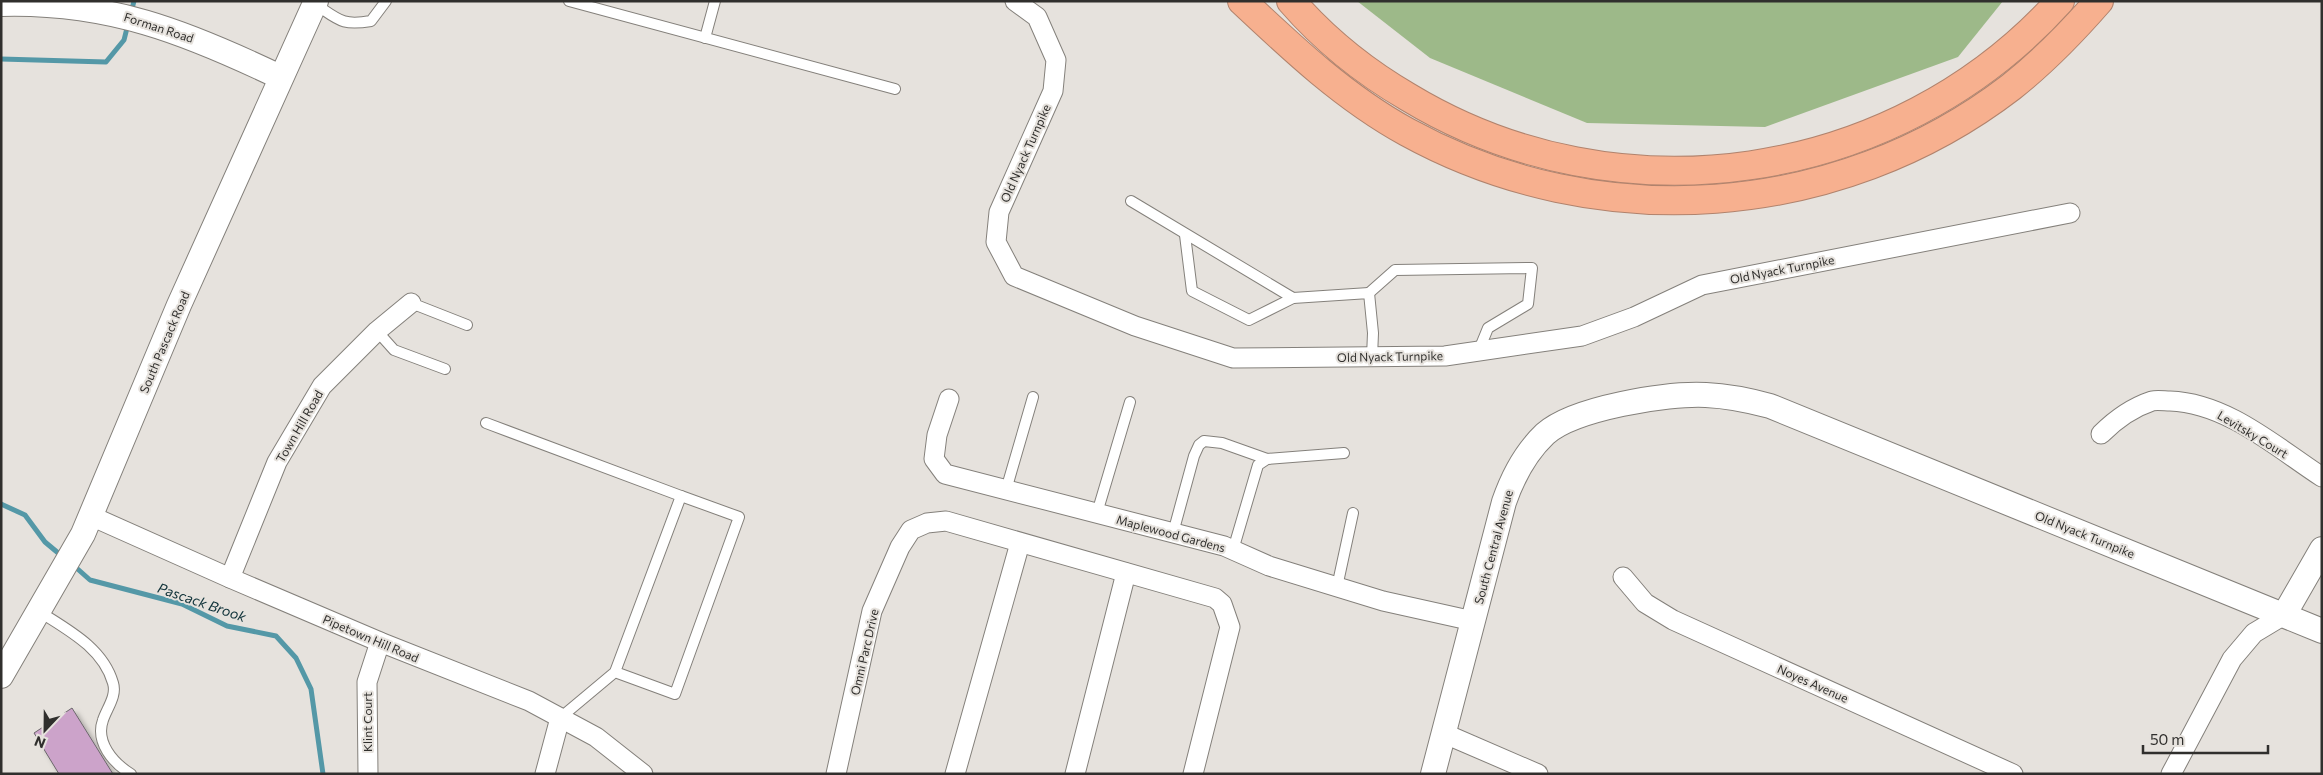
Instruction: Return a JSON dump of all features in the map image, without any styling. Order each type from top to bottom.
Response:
[{"type":"highway","points":[[1242,1],[1314,66],[1346,92],[1380,116],[1433,146],[1489,169],[1548,187],[1610,198],[1669,202],[1731,199],[1790,189],[1850,172],[1907,150],[1961,121],[2012,86],[2057,46],[2099,1]]},
{"type":"highway","points":[[1291,1],[1332,42],[1370,73],[1420,104],[1463,126],[1520,148],[1557,158],[1613,168],[1670,171],[1727,169],[1770,162],[1813,153],[1869,134],[1921,110],[1970,79],[2016,44],[2060,1]]},
{"type":"street","name":"Old Nyack Turnpike","points":[[1015,1],[1038,17],[1056,60],[1053,91],[999,212],[996,242],[1014,276],[1135,326],[1233,358],[1445,356],[1582,336],[1634,317],[1702,285],[2070,213]]},
{"type":"street","name":"South Pascack Road","points":[[1,676],[40,612],[91,516],[182,296],[315,3]]},
{"type":"street","name":"Forman Road","points":[[1,4],[55,5],[109,12],[141,20],[199,40],[280,77]]},
{"type":"street","name":"Town Hill Road","points":[[230,578],[278,462],[322,386],[377,332],[411,303]]},
{"type":"street","name":"South Central Avenue","points":[[1433,774],[1504,502],[1512,478],[1526,455],[1546,433],[1571,418],[1610,407],[1703,395],[1735,397]]},
{"type":"street","name":"Old Nyack Turnpike","points":[[1735,397],[1770,406],[2322,631]]},
{"type":"street","name":"Maplewood Gardens","points":[[949,399],[938,435],[934,459],[945,474],[1233,550],[1269,566],[1384,601],[1473,621]]},
{"type":"street","name":"Levitsky Court","points":[[2101,434],[2123,414],[2153,401],[2184,402],[2214,410],[2246,427],[2322,477]]},
{"type":"street","name":"Pipetown Hill Road","points":[[91,516],[380,642],[529,701],[596,737],[643,774]]},
{"type":"street","name":"Omni Parc Drive","points":[[836,774],[872,611],[900,547],[911,530],[927,523],[946,521],[1215,598],[1222,604],[1230,627],[1193,774]]},
{"type":"street","points":[[955,774],[1020,543]]},
{"type":"street","points":[[2170,774],[2232,659],[2254,633],[2284,615],[2322,549]]},
{"type":"street","points":[[1075,774],[1126,573]]},
{"type":"street","name":"Noyes Avenue","points":[[1623,577],[1645,603],[1673,620],[2014,774]]},
{"type":"street","name":"Klint Court","points":[[368,774],[367,682],[380,642]]},
{"type":"street","points":[[545,774],[560,718]]},
{"type":"street","points":[[1444,733],[1538,774]]},
{"type":"lane","points":[[315,3],[343,23],[353,24],[371,21],[386,1]]},
{"type":"lane","points":[[569,1],[895,89]]},
{"type":"lane","points":[[705,38],[715,1]]},
{"type":"lane","points":[[1131,201],[1293,298]]},
{"type":"lane","points":[[1185,235],[1192,292],[1249,320],[1293,298],[1369,293],[1394,270],[1532,268],[1528,304],[1488,328],[1479,350]]},
{"type":"lane","points":[[1369,293],[1373,332],[1372,357]]},
{"type":"lane","points":[[411,303],[467,325]]},
{"type":"lane","points":[[377,332],[394,350],[445,369]]},
{"type":"lane","points":[[1006,490],[1033,397]]},
{"type":"lane","points":[[1097,514],[1130,402]]},
{"type":"lane","points":[[486,423],[739,517],[675,694],[615,672]]},
{"type":"lane","points":[[1173,533],[1194,456],[1199,445],[1204,441],[1222,443],[1267,460]]},
{"type":"lane","points":[[1233,550],[1258,465],[1267,460],[1344,453]]},
{"type":"lane","points":[[560,718],[615,672],[681,496]]},
{"type":"lane","points":[[1337,587],[1353,513]]},
{"type":"lane","points":[[40,612],[79,637],[100,657],[114,684],[112,700],[102,721],[102,734],[108,754],[119,767],[131,774]]},
{"type":"green space","points":[[1357,1],[2003,1],[1958,57],[1765,127],[1587,123],[1430,58]]},
{"type":"building","points":[[72,708],[113,774],[59,774],[34,733]]},
{"type":"waterway","name":"Pascack Brook","points":[[131,13],[134,1]]},
{"type":"waterway","name":"Pascack Brook","points":[[1,59],[106,62],[124,40],[128,24]]},
{"type":"waterway","name":"Pascack Brook","points":[[1,504],[25,515],[45,542],[63,557]]},
{"type":"waterway","name":"Pascack Brook","points":[[72,564],[90,580],[182,604],[227,626],[276,636],[296,658],[311,689],[323,774]]}]
